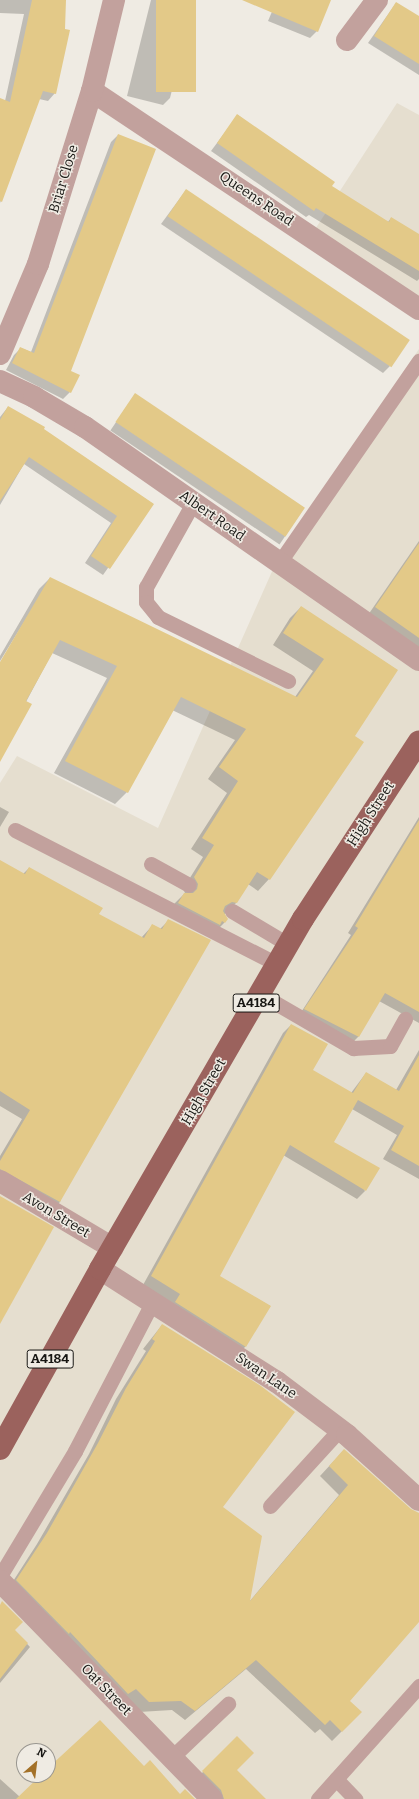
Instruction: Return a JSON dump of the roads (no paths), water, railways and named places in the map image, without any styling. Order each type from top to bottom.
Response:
[{"type":"main road","name":"High Street","points":[[0,1449],[100,1269],[277,964],[419,741]]},
{"type":"street","name":"Briar Close","points":[[0,354],[38,264],[92,91],[114,0]]},
{"type":"street","points":[[347,40],[377,0]]},
{"type":"street","name":"Queens Road","points":[[92,91],[419,309]]},
{"type":"street","name":"Albert Road","points":[[0,381],[34,397],[85,427],[419,660]]},
{"type":"street","name":"Avon Street","points":[[0,1181],[113,1248]]},
{"type":"street","name":"Swan Lane","points":[[100,1269],[153,1301],[277,1382],[340,1429],[419,1500]]},
{"type":"street","name":"Oat Street","points":[[0,1581],[212,1799]]},
{"type":"lane","points":[[279,563],[419,361]]},
{"type":"lane","points":[[193,503],[146,587],[146,602],[158,617],[288,681]]},
{"type":"lane","points":[[16,830],[277,964]]},
{"type":"lane","points":[[151,864],[189,885]]},
{"type":"lane","points":[[232,911],[289,945]]},
{"type":"lane","points":[[260,994],[353,1048],[390,1046],[405,1019]]},
{"type":"lane","points":[[0,1576],[75,1451],[153,1301]]},
{"type":"lane","points":[[270,1506],[340,1429]]},
{"type":"lane","points":[[318,1799],[419,1686]]},
{"type":"lane","points":[[171,1758],[228,1704]]},
{"type":"lane","points":[[336,1779],[355,1799]]}]
